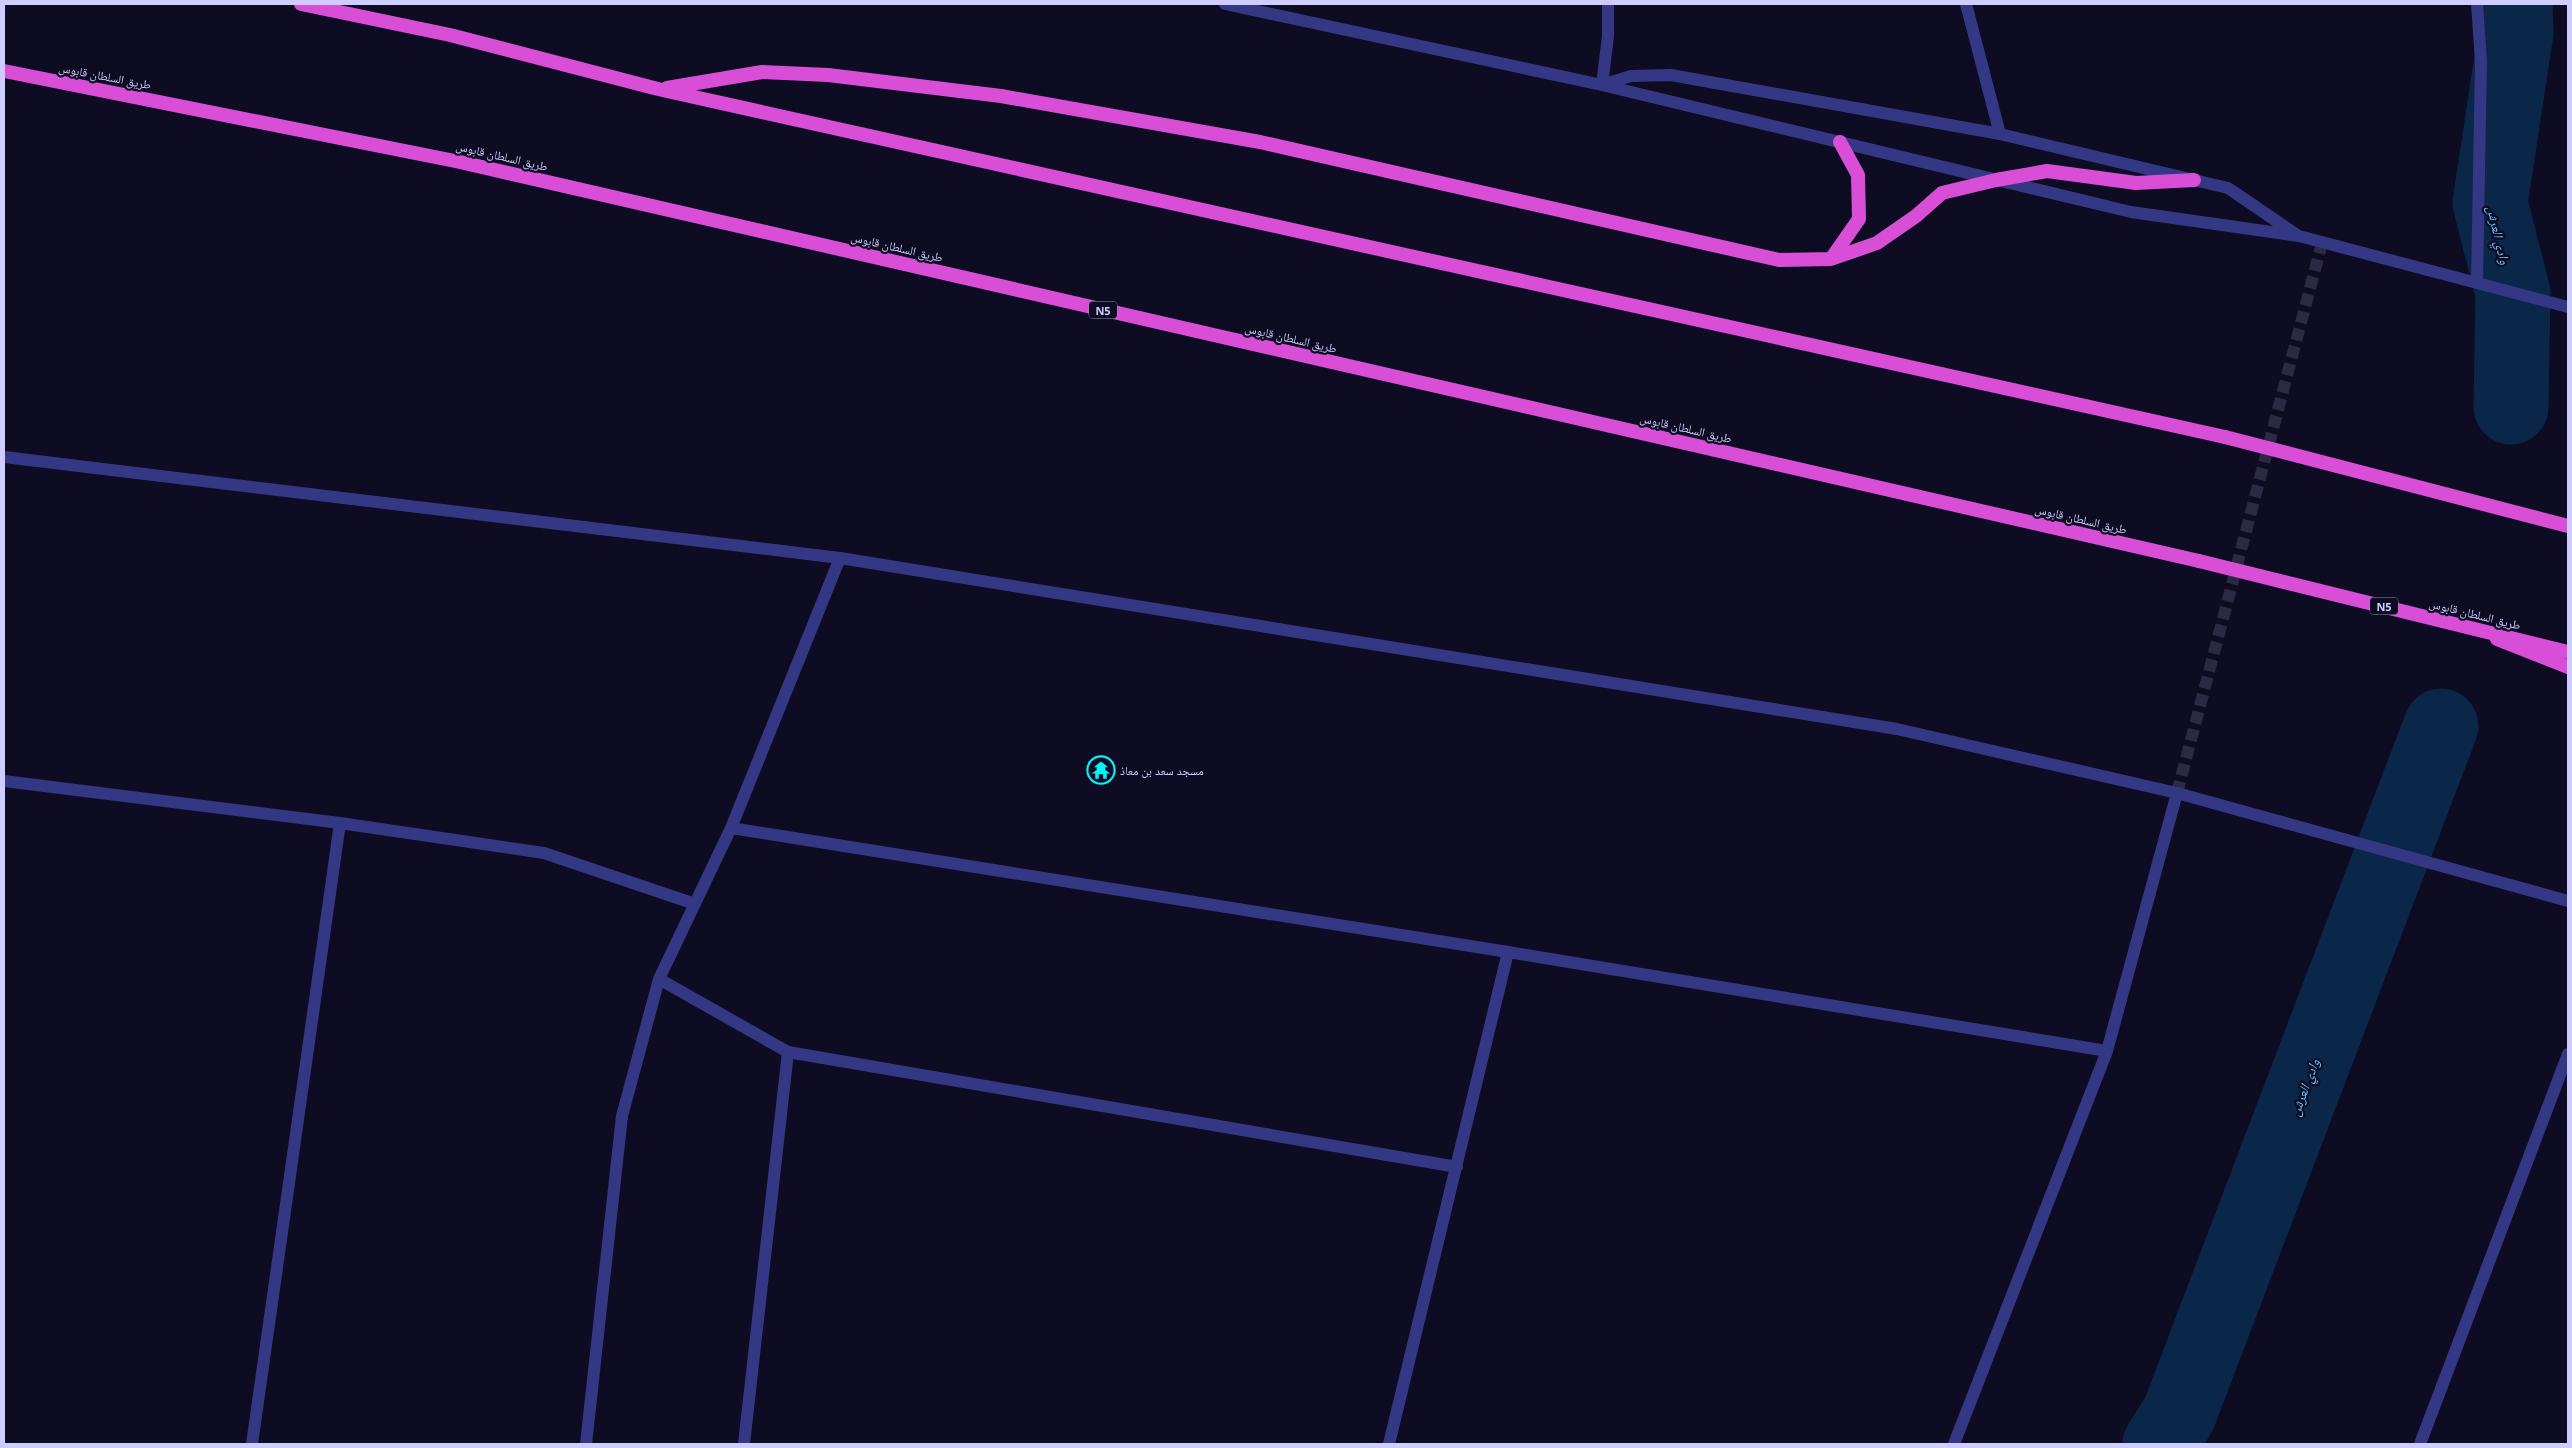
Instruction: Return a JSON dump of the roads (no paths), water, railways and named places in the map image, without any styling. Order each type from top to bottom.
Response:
[{"type":"highway","points":[[301,4],[450,36],[658,89],[2225,437],[2568,526]]},
{"type":"highway","name":"طريق السلطان قابوس","points":[[4,71],[460,162],[2199,561],[2568,652]]},
{"type":"highway","points":[[658,89],[762,72],[828,74],[1001,96],[1260,142],[1779,260],[1831,259],[1877,243],[1916,216],[1942,193],[1996,180],[2047,171],[2136,183],[2194,180]]},
{"type":"highway","points":[[1831,259],[1859,218],[1858,175],[1840,142]]},
{"type":"highway","points":[[2466,627],[2568,667]]},
{"type":"street","points":[[1225,4],[1602,86],[2131,212],[2299,236],[2568,307]]},
{"type":"street","points":[[1602,86],[1608,36],[1608,4]]},
{"type":"street","points":[[1966,4],[2000,134]]},
{"type":"street","points":[[2477,283],[2481,61],[2478,4]]},
{"type":"street","points":[[1602,86],[1631,76],[1671,75],[2000,134],[2228,188],[2299,236]]},
{"type":"street","points":[[4,457],[840,558],[1897,729],[2177,793],[2568,901]]},
{"type":"street","points":[[586,1444],[622,1116],[659,979],[731,828],[840,558]]},
{"type":"street","points":[[4,782],[340,823],[544,853],[695,904]]},
{"type":"street","points":[[1954,1444],[2107,1051],[2177,793]]},
{"type":"street","points":[[252,1444],[340,823]]},
{"type":"street","points":[[731,828],[1508,952],[2107,1051]]},
{"type":"street","points":[[1389,1444],[1508,952]]},
{"type":"street","points":[[659,979],[788,1052],[1457,1167]]},
{"type":"street","points":[[744,1444],[788,1052]]},
{"type":"street","points":[[2420,1444],[2568,1054]]},
{"type":"waterway","name":"وادي العرش","points":[[2511,407],[2513,293],[2490,203],[2516,32],[2515,4]]},
{"type":"waterway","name":"وادي العرش","points":[[2160,1444],[2179,1414],[2441,726]]},
{"type":"tunnel","points":[[2177,793],[2322,243]]},
{"type":"place","name":"مسجد سعد بن معاذ","points":[[1101,770]]}]
